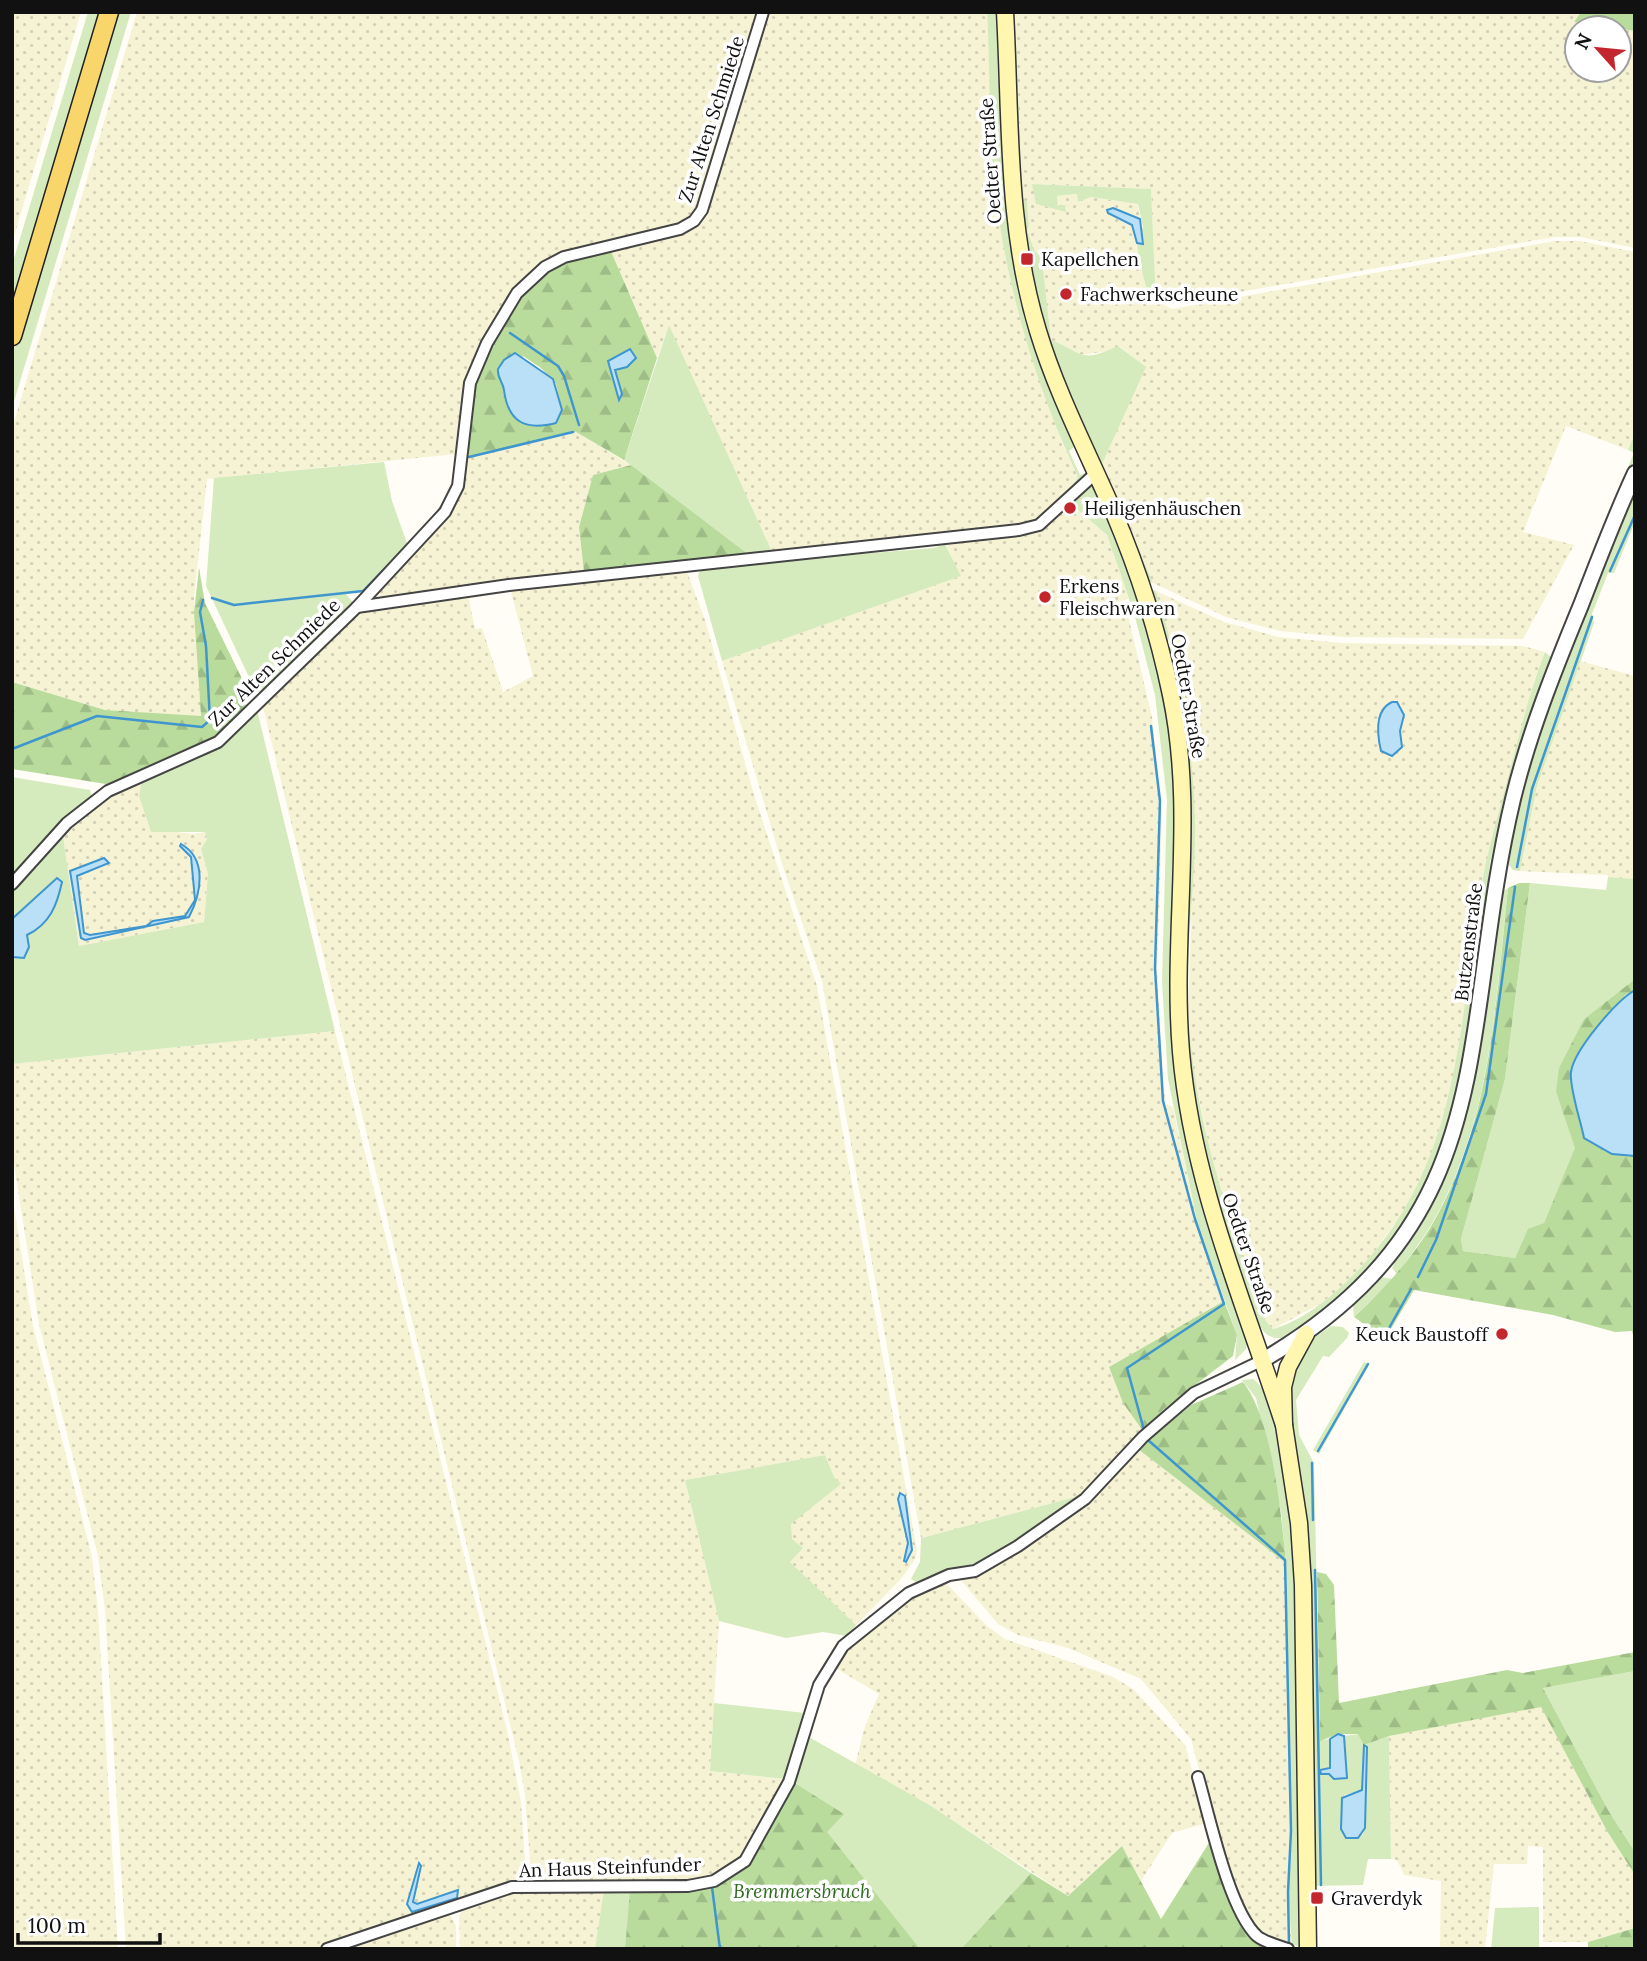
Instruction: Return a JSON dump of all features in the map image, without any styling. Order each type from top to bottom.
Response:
[{"type":"main road","points":[[12,336],[109,12]]},
{"type":"main road","name":"Oedter Straße","points":[[1005,12],[1009,165],[1019,250],[1049,364],[1140,580],[1172,698],[1183,796],[1179,1017],[1185,1086],[1213,1216],[1257,1362]]},
{"type":"main road","points":[[1306,1334],[1288,1367],[1283,1387],[1284,1425],[1298,1523],[1303,1585],[1308,1949]]},
{"type":"main road","points":[[1257,1362],[1284,1425]]},
{"type":"street","name":"Zur Alten Schmiede","points":[[12,884],[67,823],[108,791],[218,741],[356,607],[445,512],[458,486],[470,383],[488,343],[517,293],[545,267],[564,257],[680,229],[694,221],[702,210],[763,12]]},
{"type":"street","name":"Zur Alten Schmiede","points":[[356,607],[522,583],[1019,530],[1039,525],[1096,473]]},
{"type":"street","name":"Butzenstraße","points":[[1257,1362],[1306,1334],[1359,1291],[1412,1227],[1439,1176],[1465,1094],[1496,876],[1514,794],[1562,651],[1635,473]]},
{"type":"street","name":"An Haus Steinfunder","points":[[327,1949],[512,1887],[688,1886],[714,1881],[745,1861],[789,1782],[818,1685],[843,1646],[909,1593],[949,1575],[975,1571],[1018,1546],[1085,1499],[1143,1437],[1194,1392],[1257,1362]]},
{"type":"street","points":[[1198,1777],[1233,1892],[1244,1916],[1258,1937],[1288,1949]]},
{"type":"shaded area","points":[[12,12],[81,12],[12,243]]},
{"type":"shaded area","points":[[137,12],[758,12],[698,207],[691,219],[679,225],[583,247],[485,342],[466,379],[457,454],[207,479],[194,597],[201,717],[105,710],[12,682],[12,429]]},
{"type":"shaded area","points":[[768,12],[987,12],[994,181],[1009,274],[1025,335],[1063,445],[1078,477],[1069,492],[1035,523],[772,552],[669,326],[657,358],[610,249],[681,233],[696,227],[704,217]]},
{"type":"shaded area","points":[[1015,12],[1581,12],[1563,14],[1563,84],[1633,84],[1635,31],[1635,248],[1580,237],[1554,237],[1165,305],[1172,309],[1555,241],[1580,241],[1635,252],[1635,433],[1628,450],[1566,426],[1523,532],[1574,545],[1523,639],[1343,637],[1280,631],[1226,617],[1153,583],[1102,464],[1145,367],[1119,346],[1104,352],[1078,355],[1051,340],[1042,259],[1034,250],[1026,229],[1029,226],[1027,203],[1022,197]],"holes":[[[1032,184],[1151,189],[1156,301],[1149,298],[1134,227],[1111,215],[1110,208],[1114,208],[1140,219],[1138,204],[1091,197],[1078,201],[1078,194],[1057,196],[1058,206]]]},
{"type":"shaded area","points":[[576,432],[631,465],[593,475],[579,527],[584,572],[382,598],[378,590],[450,514],[463,485],[466,458]]},
{"type":"shaded area","points":[[1072,499],[1076,508],[1107,535],[1129,599],[1117,602],[1127,611],[1152,717],[1162,819],[1157,970],[1166,1104],[1173,1107],[1198,1226],[1224,1301],[1109,1367],[1123,1403],[1143,1431],[1079,1496],[921,1538],[822,981],[783,867],[722,661],[960,576],[945,542],[1018,534]]},
{"type":"shaded area","points":[[686,569],[705,620],[754,795],[817,986],[917,1551],[914,1561],[900,1580],[856,1625],[790,1562],[790,1524],[840,1484],[834,1477],[825,1455],[685,1480],[719,1621],[710,1771],[785,1779],[745,1851],[733,1864],[715,1874],[690,1881],[538,1882],[531,1874],[525,1795],[519,1761],[263,707],[350,620],[371,609],[468,595],[475,629],[482,628],[503,692],[533,676],[510,588]]},
{"type":"shaded area","points":[[1156,591],[1224,622],[1278,637],[1342,643],[1523,646],[1545,652],[1534,681],[1483,877],[1455,1072],[1432,1155],[1409,1204],[1371,1256],[1341,1288],[1320,1304],[1273,1329],[1265,1321],[1219,1193],[1191,1060],[1188,1009],[1195,822],[1190,744],[1182,691]]},
{"type":"shaded area","points":[[1580,661],[1635,676],[1635,879],[1608,875],[1520,871],[1537,786]]},
{"type":"shaded area","points":[[142,780],[160,830],[193,834],[205,832],[207,839],[201,849],[208,874],[204,922],[79,946],[63,836],[106,797]],"holes":[[[186,850],[200,864],[196,902],[189,917],[85,940],[70,872],[109,863],[76,876],[84,933],[89,935],[147,926],[153,921],[185,916],[195,901],[194,871]]]},
{"type":"shaded area","points":[[335,1031],[507,1730],[521,1802],[526,1875],[519,1882],[316,1949],[126,1949],[105,1610],[98,1556],[39,1324],[12,1151],[12,1064]]},
{"type":"shaded area","points":[[12,1195],[33,1326],[92,1557],[98,1611],[118,1949],[12,1949]]},
{"type":"shaded area","points":[[1138,1449],[1286,1563],[1292,1847],[1288,1890],[1292,1948],[1262,1933],[1242,1907],[1216,1834],[1191,1739],[1141,1679],[1068,1648],[1018,1635],[998,1624],[960,1579],[982,1575],[1087,1502]]},
{"type":"shaded area","points":[[944,1581],[987,1626],[1005,1639],[1113,1677],[1133,1689],[1185,1745],[1207,1823],[1172,1833],[1141,1881],[1122,1846],[1068,1896],[933,1807],[855,1765],[865,1726],[879,1694],[834,1667],[844,1651],[909,1597]]},
{"type":"shaded area","points":[[1541,1706],[1607,1831],[1635,1875],[1635,1928],[1588,1942],[1543,1942],[1543,1847],[1528,1846],[1527,1864],[1494,1864],[1485,1949],[1440,1949],[1441,1881],[1404,1875],[1397,1860],[1391,1859],[1389,1736]]},
{"type":"shaded area","points":[[630,1890],[625,1949],[460,1949],[459,1918],[462,1909],[512,1892]]},
{"type":"shaded area","points":[[449,1913],[456,1925],[456,1949],[346,1949]]},
{"type":"green space","points":[[88,12],[103,12],[12,315],[12,265]]},
{"type":"green space","points":[[115,12],[131,12],[12,408],[12,355]]},
{"type":"green space","points":[[987,12],[1000,12],[1005,180],[1074,447],[1069,451],[1080,475],[1086,473],[1069,492],[1078,477],[1035,370],[1014,295],[999,220],[992,161]]},
{"type":"green space","points":[[1010,12],[1015,15],[1022,197],[1027,202],[1027,230],[1034,250],[1042,259],[1051,340],[1082,355],[1096,354],[1118,346],[1146,367],[1102,464],[1153,583],[1146,580],[1072,407],[1037,307],[1031,262],[1020,229]]},
{"type":"green space","points":[[1635,12],[1635,31],[1633,14],[1580,14]]},
{"type":"green space","points":[[1032,184],[1151,189],[1156,301],[1149,298],[1138,256],[1137,243],[1143,227],[1138,204],[1091,197],[1078,202],[1077,194],[1057,196],[1058,206],[1065,205],[1066,212],[1036,204]]},
{"type":"green space","points":[[610,249],[657,358],[624,460],[576,432],[466,458],[470,411],[478,369],[484,353],[514,304],[537,278],[549,269],[571,259]],"holes":[[[523,356],[541,368],[556,384],[562,410],[504,395],[504,388]]]},
{"type":"green space","points":[[669,325],[772,552],[748,554],[624,460]]},
{"type":"green space","points":[[1635,433],[1635,458],[1593,550],[1634,453],[1628,450]]},
{"type":"green space","points":[[384,462],[392,501],[408,546],[364,591],[346,594],[354,604],[264,694],[255,690],[206,586],[214,478]]},
{"type":"green space","points":[[631,465],[748,554],[584,572],[579,527],[593,475]]},
{"type":"green space","points":[[1635,484],[1635,522],[1614,573],[1608,573],[1592,614],[1594,623],[1537,786],[1520,871],[1513,870],[1505,860],[1520,787],[1563,658]]},
{"type":"green space","points":[[1086,486],[1098,487],[1111,516],[1157,650],[1175,751],[1174,1032],[1248,1340],[1246,1349],[1235,1360],[1237,1335],[1198,1226],[1168,1079],[1162,982],[1167,800],[1155,695],[1134,613],[1107,535],[1076,508],[1072,499]]},
{"type":"green space","points":[[945,544],[961,576],[722,661],[698,576],[701,567],[934,548]]},
{"type":"green space","points":[[199,568],[205,603],[248,691],[245,707],[234,722],[199,747],[122,781],[106,784],[12,769],[12,682],[105,710],[201,716],[194,612]]},
{"type":"green space","points":[[1149,588],[1156,591],[1172,648],[1184,705],[1191,763],[1195,845],[1187,988],[1198,1092],[1226,1207],[1265,1320],[1273,1329],[1309,1312],[1359,1269],[1393,1226],[1419,1181],[1438,1134],[1451,1084],[1483,877],[1492,838],[1525,713],[1545,652],[1553,659],[1509,789],[1490,862],[1472,1025],[1453,1121],[1416,1210],[1355,1288],[1283,1338],[1266,1334],[1256,1319],[1223,1224],[1203,1152],[1189,1080],[1184,1016],[1189,816]]},
{"type":"green space","points":[[257,710],[335,1031],[12,1064],[12,955],[29,947],[27,935],[57,879],[12,919],[12,889],[63,836],[79,946],[204,922],[208,874],[201,849],[207,839],[205,832],[151,832],[139,796],[142,780]]},
{"type":"green space","points":[[12,777],[90,790],[92,797],[12,877]]},
{"type":"green space","points":[[1608,877],[1635,879],[1635,979],[1584,1019],[1556,1092],[1576,1148],[1544,1223],[1528,1230],[1515,1258],[1463,1251],[1461,1239],[1505,1079],[1530,883],[1606,890]]},
{"type":"green space","points":[[1519,883],[1530,883],[1505,1079],[1461,1239],[1463,1251],[1515,1258],[1528,1229],[1544,1223],[1575,1148],[1556,1092],[1559,1068],[1584,1019],[1635,979],[1635,990],[1624,996],[1612,1154],[1635,1156],[1635,1343],[1632,1331],[1615,1332],[1553,1315],[1414,1290],[1385,1339],[1354,1317],[1395,1275],[1430,1228],[1450,1189],[1466,1148],[1487,1063],[1508,888]]},
{"type":"green space","points":[[1508,888],[1489,1051],[1471,1131],[1458,1170],[1441,1207],[1397,1274],[1392,1268],[1432,1204],[1457,1148],[1475,1077],[1500,894]]},
{"type":"green space","points":[[1381,1277],[1393,1279],[1354,1317],[1353,1305]]},
{"type":"green space","points":[[1224,1301],[1237,1335],[1233,1356],[1164,1409],[1143,1431],[1123,1403],[1109,1367]]},
{"type":"green space","points":[[1331,1326],[1343,1327],[1349,1333],[1329,1357],[1323,1356],[1296,1400],[1299,1435],[1314,1463],[1320,1740],[1330,1739],[1329,1774],[1347,1778],[1344,1736],[1359,1734],[1364,1745],[1389,1736],[1391,1859],[1368,1859],[1363,1885],[1313,1886],[1305,1512],[1287,1396],[1291,1368],[1308,1342]],"holes":[[[1364,1745],[1363,1836],[1344,1795],[1362,1790]]]},
{"type":"green space","points":[[1364,1362],[1369,1365],[1319,1454],[1313,1450]]},
{"type":"green space","points":[[1253,1379],[1272,1410],[1285,1471],[1293,1552],[1300,1739],[1300,1946],[1292,1945],[1288,1890],[1292,1847],[1286,1563],[1281,1512],[1256,1398],[1242,1380]]},
{"type":"green space","points":[[1243,1382],[1262,1419],[1274,1468],[1286,1563],[1138,1449],[1191,1405]]},
{"type":"green space","points":[[825,1455],[834,1477],[841,1484],[791,1524],[792,1539],[803,1548],[790,1562],[856,1625],[847,1636],[823,1632],[786,1638],[719,1621],[685,1480]]},
{"type":"green space","points":[[1079,1496],[995,1556],[917,1583],[911,1579],[920,1562],[921,1538]]},
{"type":"green space","points":[[1317,1572],[1326,1574],[1334,1585],[1339,1703],[1507,1670],[1523,1673],[1635,1652],[1635,1671],[1543,1688],[1608,1810],[1635,1852],[1635,1875],[1607,1831],[1541,1707],[1389,1736],[1364,1745],[1358,1734],[1338,1734],[1320,1741]]},
{"type":"green space","points":[[1635,1671],[1635,1852],[1608,1810],[1543,1688]]},
{"type":"green space","points":[[714,1703],[805,1713],[785,1779],[710,1771]]},
{"type":"green space","points":[[807,1736],[933,1807],[1031,1873],[961,1949],[595,1949],[604,1890],[688,1891],[714,1885],[749,1868],[793,1782]]},
{"type":"green space","name":"Bremmersbruch","points":[[793,1782],[844,1814],[827,1832],[920,1949],[625,1949],[630,1890],[685,1892],[712,1885],[746,1868]]},
{"type":"green space","points":[[1212,1838],[1244,1925],[1273,1949],[961,1949],[1031,1873],[1068,1896],[1122,1846],[1161,1919]]},
{"type":"green space","points":[[1539,1907],[1539,1949],[1491,1949],[1495,1908]]},
{"type":"green space","points":[[1635,1928],[1635,1949],[1588,1949],[1588,1942]]},
{"type":"water","points":[[1113,208],[1140,219],[1143,244],[1137,243],[1132,225],[1108,213],[1107,210]]},
{"type":"water","points":[[630,349],[636,358],[627,367],[615,370],[622,394],[619,400],[608,361]]},
{"type":"water","points":[[515,353],[553,379],[562,410],[556,423],[527,425],[514,417],[509,410],[498,369],[504,360]]},
{"type":"water","points":[[1392,702],[1397,702],[1404,715],[1400,731],[1402,747],[1392,756],[1381,751],[1378,730],[1383,711]]},
{"type":"water","points":[[181,844],[190,850],[199,868],[200,877],[197,898],[189,917],[85,940],[81,938],[70,871],[104,858],[109,863],[77,876],[84,933],[90,935],[146,926],[153,921],[185,916],[195,900],[191,857]]},
{"type":"water","points":[[57,878],[62,882],[51,913],[35,931],[27,935],[29,947],[24,958],[13,957],[12,919]]},
{"type":"water","points":[[1635,990],[1635,1156],[1612,1154],[1584,1138],[1573,1095],[1571,1072],[1580,1051],[1597,1027],[1617,1004]]},
{"type":"water","points":[[900,1493],[905,1496],[912,1550],[906,1562],[908,1543],[898,1499]]},
{"type":"water","points":[[1338,1734],[1344,1736],[1347,1778],[1334,1779],[1329,1774],[1321,1774],[1320,1770],[1330,1768],[1330,1739]]},
{"type":"water","points":[[1364,1745],[1367,1747],[1365,1828],[1358,1838],[1346,1838],[1341,1829],[1342,1798],[1362,1790]]},
{"type":"water","points":[[419,1863],[421,1866],[413,1902],[417,1904],[458,1890],[457,1898],[412,1912],[407,1904]]},
{"type":"waterway","points":[[510,333],[558,366],[564,376],[579,425]]},
{"type":"waterway","points":[[469,457],[573,432]]},
{"type":"waterway","points":[[432,519],[443,505]]},
{"type":"waterway","points":[[1610,571],[1635,515]]},
{"type":"waterway","points":[[212,598],[234,605],[363,591],[401,552]]},
{"type":"waterway","points":[[12,749],[97,716],[202,727],[210,720],[206,646],[200,612],[203,600]]},
{"type":"waterway","points":[[1517,867],[1532,789],[1592,617]]},
{"type":"waterway","points":[[1144,1430],[1127,1368],[1224,1304],[1195,1219],[1163,1101],[1155,968],[1160,801],[1151,726]]},
{"type":"waterway","points":[[1418,1277],[1436,1240],[1486,1094],[1515,887]]},
{"type":"waterway","points":[[1384,1337],[1411,1289]]},
{"type":"waterway","points":[[1318,1451],[1368,1364]]},
{"type":"waterway","points":[[1148,1440],[1285,1560],[1291,1831],[1289,1945]]},
{"type":"waterway","points":[[1312,1463],[1313,1520]]},
{"type":"waterway","points":[[1315,1570],[1321,1885]]},
{"type":"waterway","points":[[712,1887],[720,1949]]},
{"type":"place","name":"Kapellchen","points":[[1027,259]]},
{"type":"place","name":"Fachwerkscheune","points":[[1066,294]]},
{"type":"place","name":"Heiligenhäuschen","points":[[1070,508]]},
{"type":"place","name":"Erkens Fleischwaren","points":[[1045,597]]},
{"type":"place","name":"Keuck Baustoff","points":[[1502,1334]]},
{"type":"place","name":"Graverdyk","points":[[1317,1898]]}]
